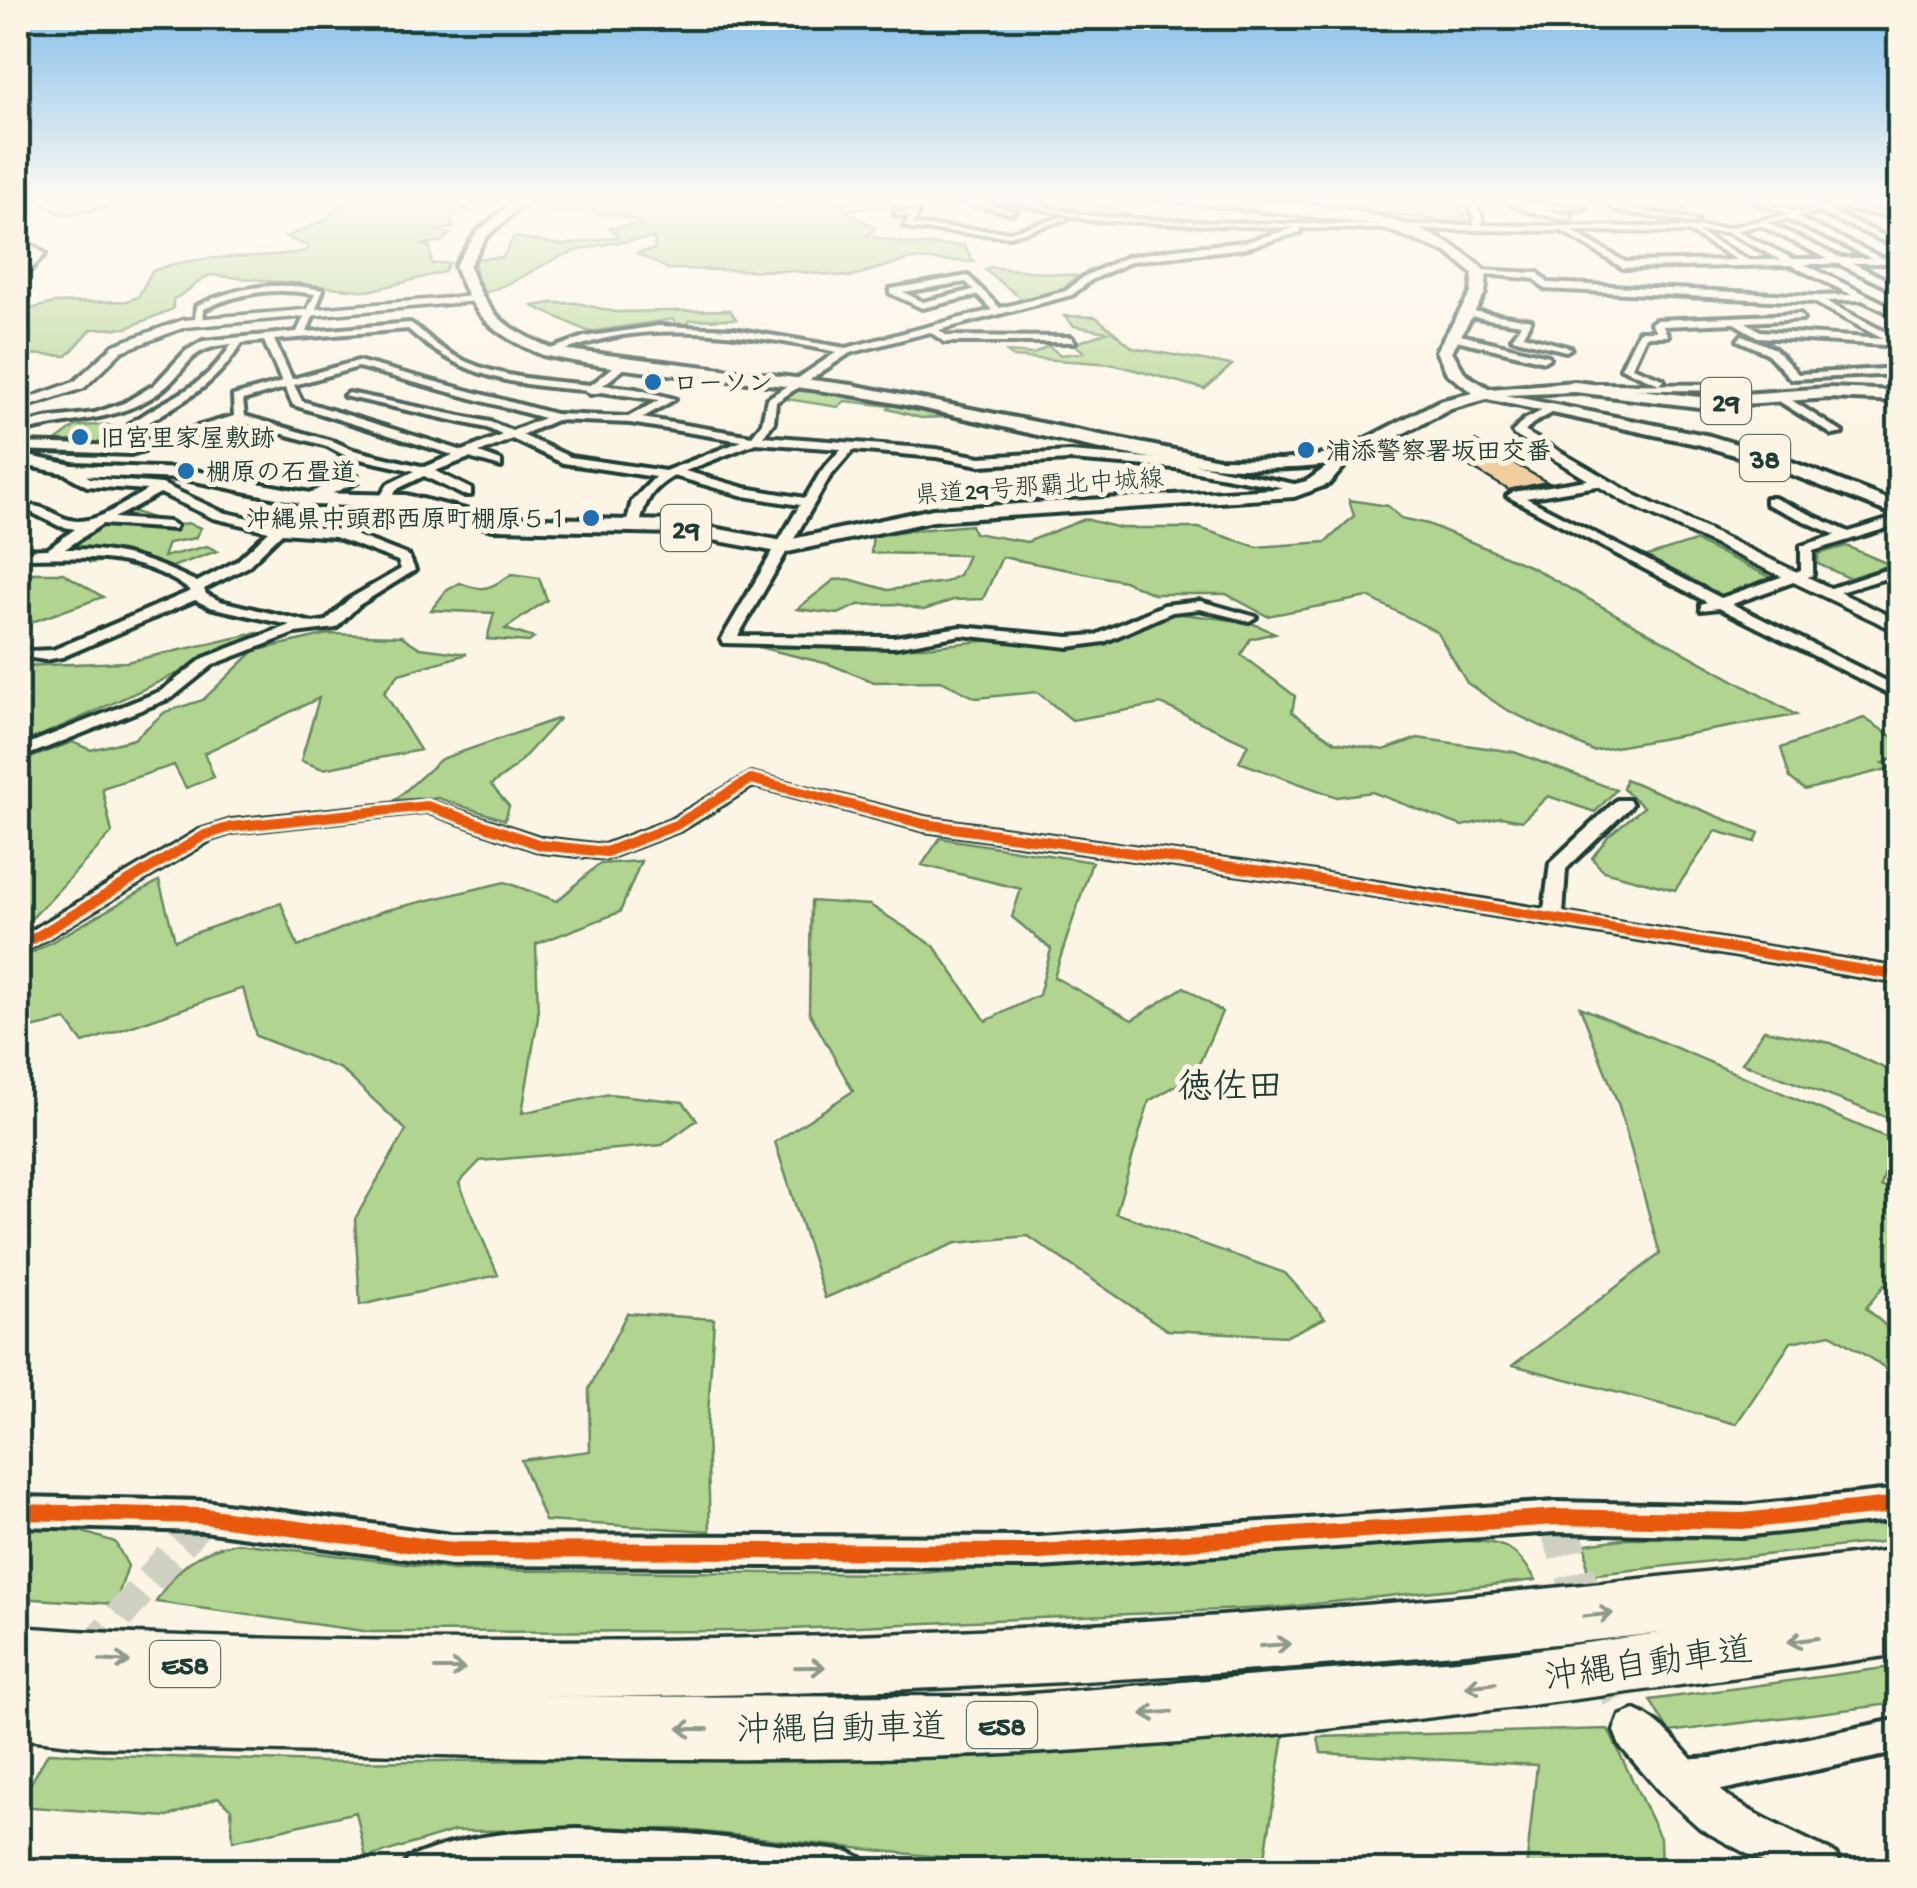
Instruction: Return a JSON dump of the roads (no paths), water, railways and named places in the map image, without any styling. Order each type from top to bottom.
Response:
[{"type":"highway","name":"沖縄自動車道","points":[[18,1655],[372,1668],[671,1670],[860,1665],[1232,1648],[1446,1632],[1900,1576]]},
{"type":"highway","name":"沖縄自動車道","points":[[18,1710],[98,1718],[704,1729],[1007,1725],[1469,1687],[1900,1627]]},
{"type":"main road","points":[[469,286],[474,298]]},
{"type":"main road","points":[[1479,286],[1444,351],[1446,363],[1478,378],[1545,387]]},
{"type":"main road","name":"県道29号那覇北中城線","points":[[474,298],[504,333],[548,352],[797,381],[1210,466],[1342,458],[1444,405],[1484,392],[1575,387],[1684,401],[1900,396]]},
{"type":"main road","name":"38","points":[[1446,363],[1462,379],[1484,392],[1732,448],[1900,511]]},
{"type":"main road","points":[[1545,387],[1530,396],[1553,409]]},
{"type":"main road","name":"県道29号那覇北中城線","points":[[18,459],[73,470],[184,474],[310,498],[384,500],[492,523],[692,529],[783,548],[934,514],[1245,497],[1308,488],[1333,472],[1342,458]]},
{"type":"street","points":[[200,321],[199,308],[236,290],[271,286]]},
{"type":"street","points":[[287,286],[320,292],[301,334]]},
{"type":"street","points":[[916,286],[893,291],[922,305],[980,292]]},
{"type":"street","points":[[975,286],[999,312]]},
{"type":"street","points":[[634,525],[634,506],[642,493],[671,473],[752,440],[767,425],[771,400],[846,351],[1069,293],[1077,286]]},
{"type":"street","points":[[1547,286],[1815,300],[1865,298]]},
{"type":"street","points":[[1842,286],[1900,315]]},
{"type":"street","points":[[1770,297],[1842,340]]},
{"type":"street","points":[[18,406],[80,385],[107,356],[133,340],[200,321],[474,298]]},
{"type":"street","points":[[1815,300],[1898,342]]},
{"type":"street","points":[[1465,313],[1528,322],[1516,336],[1566,348]]},
{"type":"street","points":[[1674,388],[1626,368],[1642,334],[1664,334],[1654,320],[1800,317]]},
{"type":"street","points":[[1736,320],[1758,334],[1898,342]]},
{"type":"street","points":[[18,430],[42,422],[93,420],[109,414],[160,387],[197,346],[410,326],[428,346],[464,367],[590,391],[670,399],[630,420]]},
{"type":"street","points":[[929,327],[945,339],[1071,340]]},
{"type":"street","points":[[548,352],[608,333],[724,329],[744,329],[846,351]]},
{"type":"street","points":[[344,330],[358,364],[385,383]]},
{"type":"street","points":[[1452,336],[1544,358]]},
{"type":"street","points":[[267,337],[297,403],[363,421],[400,439],[497,464]]},
{"type":"street","points":[[1742,338],[1770,351],[1796,377],[1900,372]]},
{"type":"street","points":[[173,438],[136,429],[136,424],[192,395],[215,377],[240,339]]},
{"type":"street","points":[[590,391],[626,362]]},
{"type":"street","points":[[240,418],[237,398],[358,364]]},
{"type":"street","points":[[267,424],[385,383],[437,388],[554,417],[630,420],[752,440],[980,461],[1070,456],[1177,462]]},
{"type":"street","points":[[1575,387],[1736,388]]},
{"type":"street","points":[[313,439],[437,388]]},
{"type":"street","points":[[349,396],[490,425],[567,460],[671,473],[808,503]]},
{"type":"street","points":[[1778,396],[1837,433]]},
{"type":"street","points":[[1553,409],[1519,428],[1520,432],[1598,482],[1900,628]]},
{"type":"street","points":[[384,500],[392,488],[554,417]]},
{"type":"street","points":[[18,447],[131,450],[240,418],[350,454],[430,471],[467,492]]},
{"type":"street","points":[[850,447],[808,503],[728,640],[894,642],[961,631],[1069,642],[1100,639],[1169,608],[1200,605],[1249,616]]},
{"type":"street","points":[[1210,466],[1308,488]]},
{"type":"street","points":[[18,754],[168,694],[209,662],[298,630],[331,625],[354,602],[408,570],[404,559],[337,534],[276,528],[218,516],[160,488],[87,482],[73,470]]},
{"type":"street","points":[[18,652],[28,656],[69,652],[111,628],[197,590],[242,564],[310,498],[353,479]]},
{"type":"street","points":[[1598,482],[1513,496],[1713,605],[1900,694]]},
{"type":"street","points":[[54,552],[160,488]]},
{"type":"street","points":[[1770,500],[1848,536]]},
{"type":"street","points":[[36,509],[64,523],[90,527]]},
{"type":"street","points":[[1713,605],[1808,572],[1806,549],[1900,520]]},
{"type":"street","points":[[104,521],[169,526]]},
{"type":"street","points":[[18,556],[80,550],[126,558],[197,590],[215,604],[306,624],[298,630]]},
{"type":"street","points":[[18,556],[36,564]]},
{"type":"street","points":[[1826,592],[1900,569]]},
{"type":"street","points":[[18,948],[204,835],[231,827],[427,806],[541,846],[606,852],[676,825],[751,779],[924,824],[1284,874],[1900,976]]},
{"type":"street","points":[[1554,918],[1557,867],[1624,804]]},
{"type":"street","points":[[18,1512],[204,1516],[451,1550],[1040,1552],[1556,1517],[1742,1521],[1900,1504]]},
{"type":"street","points":[[1635,1731],[1675,1777],[1716,1814],[1820,1870]]},
{"type":"street","points":[[1675,1777],[1712,1774],[1900,1735]]},
{"type":"street","points":[[421,1870],[463,1855],[619,1846],[849,1870]]},
{"type":"tunnel","points":[[89,1652],[204,1516]]},
{"type":"tunnel","points":[[1556,1517],[1589,1615]]},
{"type":"tunnel","points":[[1607,1662],[1635,1731]]},
{"type":"place","name":"ローソン","points":[[653,382]]},
{"type":"place","name":"旧宮里家屋敷跡","points":[[80,437]]},
{"type":"place","name":"浦添警察署坂田交番","points":[[1306,450]]},
{"type":"place","name":"棚原の石畳道","points":[[186,471]]},
{"type":"place","name":"沖縄県中頭郡西原町棚原５１","points":[[591,518]]},
{"type":"district","name":"徳佐田","points":[[1230,1085]]}]
